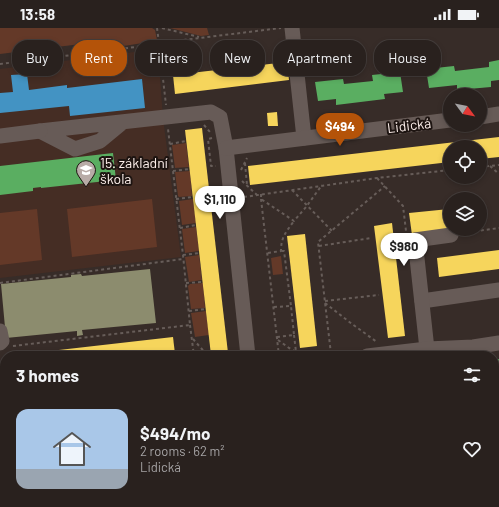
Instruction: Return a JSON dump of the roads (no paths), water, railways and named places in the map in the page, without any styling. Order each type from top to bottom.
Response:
[{"type":"street","points":[[292,28],[304,138]]},
{"type":"street","points":[[0,136],[211,112],[220,117],[226,148],[247,351]]},
{"type":"street","points":[[487,116],[499,114]]},
{"type":"street","points":[[40,131],[75,149],[100,141],[123,122]]},
{"type":"street","name":"Lidická","points":[[226,148],[304,138],[443,125]]},
{"type":"street","points":[[421,351],[422,301],[415,240],[443,236]]},
{"type":"street","points":[[422,301],[499,290]]},
{"type":"street","points":[[0,331],[2,342],[7,345]]},
{"type":"street","points":[[476,351],[499,343]]},
{"type":"place","name":"15. základní škola","points":[[86,187]]}]
